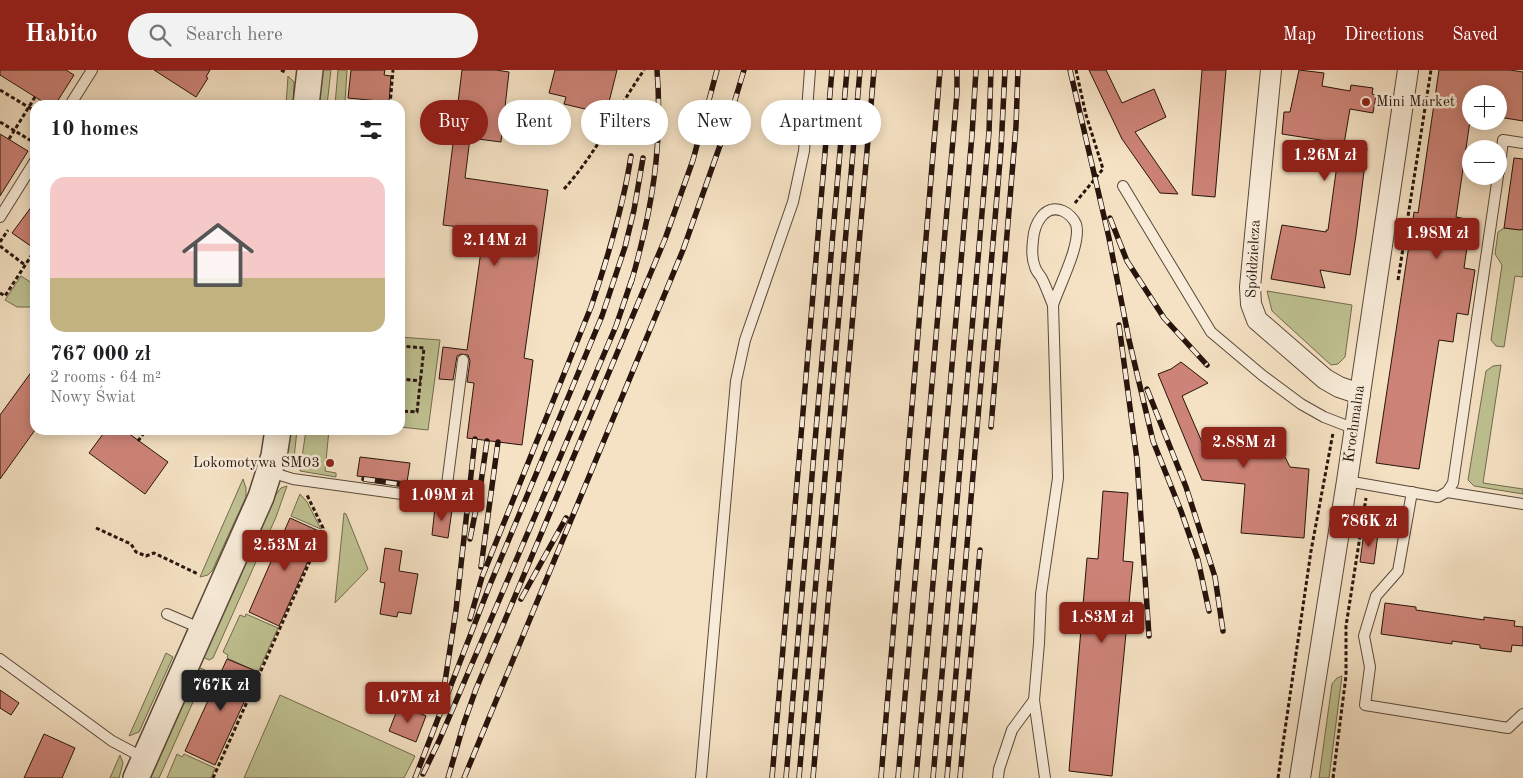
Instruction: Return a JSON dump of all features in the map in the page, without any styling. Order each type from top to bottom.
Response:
[{"type":"street","name":"Spółdzielcza","points":[[1270,70],[1250,287],[1251,304],[1258,320],[1325,379],[1339,388],[1360,394]]},
{"type":"street","name":"Krochmalna","points":[[1300,778],[1355,429],[1408,70]]},
{"type":"street","points":[[297,71],[305,100]]},
{"type":"street","points":[[140,768],[261,497],[270,472],[277,435]]},
{"type":"lane","points":[[73,100],[92,70]]},
{"type":"lane","points":[[701,778],[736,381],[745,340],[793,202],[804,152],[810,70]]},
{"type":"lane","points":[[1507,141],[1523,143]]},
{"type":"lane","points":[[0,217],[30,169]]},
{"type":"lane","points":[[1347,481],[1438,497],[1447,492],[1453,483],[1497,185]]},
{"type":"lane","points":[[1123,186],[1211,332],[1262,376],[1301,404],[1324,417],[1355,429]]},
{"type":"lane","points":[[1045,778],[1034,700],[1039,643],[1040,594],[1058,478],[1053,306],[1071,262],[1076,235],[1076,224],[1067,212],[1057,208],[1049,209],[1042,215],[1037,224],[1033,239],[1034,266],[1042,278],[1053,306]]},
{"type":"lane","points":[[270,472],[294,479],[445,500],[462,360]]},
{"type":"lane","points":[[1412,492],[1398,571],[1376,596],[1364,636],[1370,667],[1364,705],[1508,728],[1523,714]]},
{"type":"lane","points":[[1447,492],[1523,504]]},
{"type":"lane","points":[[168,614],[202,629]]},
{"type":"lane","points":[[0,659],[112,741],[140,768]]},
{"type":"lane","points":[[998,778],[999,769],[1012,730],[1034,700]]},
{"type":"path","points":[[280,70],[297,71]]},
{"type":"path","points":[[391,100],[394,70]]},
{"type":"path","points":[[564,190],[575,178],[644,70]]},
{"type":"path","points":[[1067,212],[1103,169],[1086,115],[1076,70]]},
{"type":"path","points":[[1397,286],[1431,70]]},
{"type":"path","points":[[0,90],[29,107],[9,139]]},
{"type":"path","points":[[0,122],[30,140]]},
{"type":"path","points":[[0,246],[25,265]]},
{"type":"path","points":[[0,293],[4,296],[30,258]]},
{"type":"path","points":[[405,346],[424,348],[417,412],[405,411]]},
{"type":"path","points":[[405,379],[421,381]]},
{"type":"path","points":[[138,441],[142,435]]},
{"type":"path","points":[[1333,778],[1346,676],[1346,626],[1368,485]]},
{"type":"path","points":[[213,778],[322,534],[323,528],[306,494],[300,491]]},
{"type":"path","points":[[96,528],[130,544],[136,552],[146,556],[154,553],[198,574]]},
{"type":"green space","points":[[322,70],[331,70],[328,100],[319,100]]},
{"type":"green space","points":[[338,70],[347,70],[345,100],[335,100]]},
{"type":"green space","points":[[288,76],[294,82],[293,100],[286,100]]},
{"type":"green space","points":[[1504,228],[1523,230],[1523,277],[1515,276],[1504,347],[1496,346],[1491,340],[1502,265],[1495,254],[1498,232]]},
{"type":"green space","points":[[21,276],[30,282],[30,307],[17,307],[5,300]]},
{"type":"green space","points":[[1267,291],[1352,305],[1345,357],[1338,364],[1331,365],[1272,311]]},
{"type":"green space","points":[[405,337],[440,340],[428,430],[405,428]]},
{"type":"green space","points":[[1501,365],[1483,483],[1523,489],[1523,494],[1474,486],[1468,480],[1486,371],[1493,366]]},
{"type":"green space","points":[[289,435],[296,435],[293,468],[288,466],[286,459]]},
{"type":"green space","points":[[305,435],[329,435],[325,471],[336,473],[336,477],[300,471]]},
{"type":"green space","points":[[243,479],[246,497],[212,571],[208,575],[200,577]]},
{"type":"green space","points":[[287,486],[276,517],[213,658],[209,660],[203,657],[274,497],[281,488]]},
{"type":"green space","points":[[300,494],[307,502],[321,529],[291,516]]},
{"type":"green space","points":[[344,513],[368,569],[335,603]]},
{"type":"green space","points":[[246,614],[278,628],[258,672],[227,658],[228,655],[223,652],[240,615],[245,617]]},
{"type":"green space","points":[[166,653],[173,657],[139,732],[129,736]]},
{"type":"green space","points":[[198,667],[205,670],[206,673],[159,778],[148,778]]},
{"type":"green space","points":[[1342,676],[1329,778],[1319,778],[1332,684],[1337,678]]},
{"type":"green space","points":[[280,695],[415,756],[404,778],[244,778]]},
{"type":"green space","points":[[177,754],[182,757],[184,754],[215,768],[211,778],[167,778]]},
{"type":"green space","points":[[120,755],[123,763],[119,778],[110,778]]},
{"type":"building","points":[[0,70],[66,70],[74,75],[58,100],[40,100],[0,75]]},
{"type":"building","points":[[154,70],[210,70],[206,77],[208,78],[196,97]]},
{"type":"building","points":[[351,70],[385,70],[384,75],[391,76],[389,100],[348,98]]},
{"type":"building","points":[[462,70],[509,72],[506,100],[498,100],[498,142],[488,140],[488,100],[458,100]]},
{"type":"building","points":[[555,70],[617,70],[610,100],[581,100],[581,108],[571,106],[571,100],[565,100],[566,97],[549,93]]},
{"type":"building","points":[[1089,70],[1106,70],[1122,103],[1154,89],[1166,117],[1135,132],[1178,194],[1160,193],[1122,139]]},
{"type":"building","points":[[1202,70],[1226,70],[1215,197],[1192,195]]},
{"type":"building","points":[[1299,70],[1324,73],[1322,86],[1350,91],[1351,85],[1373,88],[1372,94],[1376,95],[1373,113],[1350,109],[1344,144],[1367,148],[1356,235],[1350,275],[1320,270],[1325,288],[1271,279],[1282,225],[1326,232],[1328,230],[1340,143],[1282,134],[1284,112],[1290,112]]},
{"type":"building","points":[[1439,70],[1510,70],[1523,72],[1523,121],[1507,118],[1507,85],[1462,85],[1462,130],[1469,130],[1467,140],[1462,140],[1462,176],[1456,217],[1471,220],[1464,268],[1475,270],[1468,315],[1457,313],[1453,342],[1439,340],[1419,469],[1376,463],[1414,212],[1418,213]]},
{"type":"building","points":[[0,134],[28,151],[0,196]]},
{"type":"building","points":[[453,145],[469,145],[465,178],[548,190],[524,358],[533,360],[522,445],[467,438],[474,383],[467,382],[470,361],[468,355],[461,354],[457,356],[453,380],[439,379],[443,347],[467,350],[484,230],[443,225]]},
{"type":"building","points":[[1514,158],[1523,159],[1523,229],[1520,230],[1504,228]]},
{"type":"building","points":[[30,209],[30,246],[12,233]]},
{"type":"building","points":[[1181,362],[1208,383],[1182,396],[1205,449],[1280,454],[1285,457],[1290,467],[1309,469],[1304,538],[1241,533],[1245,484],[1202,480],[1158,374],[1171,369]]},
{"type":"building","points":[[30,374],[31,435],[0,479],[0,415]]},
{"type":"building","points":[[102,435],[131,435],[168,462],[145,494],[89,453]]},
{"type":"building","points":[[360,457],[410,463],[407,482],[357,476]]},
{"type":"building","points":[[1103,491],[1128,493],[1123,561],[1133,562],[1112,776],[1069,771],[1087,558],[1098,559]]},
{"type":"building","points":[[435,507],[452,510],[448,538],[432,535]]},
{"type":"building","points":[[290,518],[321,532],[279,626],[249,612]]},
{"type":"building","points":[[1364,532],[1378,534],[1374,564],[1360,562]]},
{"type":"building","points":[[385,548],[402,551],[399,571],[418,574],[411,614],[398,612],[397,617],[380,614],[385,583],[380,582]]},
{"type":"building","points":[[1385,603],[1416,607],[1416,610],[1484,620],[1484,617],[1515,621],[1514,626],[1523,627],[1523,646],[1512,645],[1511,652],[1480,648],[1480,645],[1452,641],[1452,644],[1381,634]]},
{"type":"building","points":[[227,659],[258,672],[215,765],[185,751]]},
{"type":"building","points":[[0,690],[19,703],[11,715],[0,708]]},
{"type":"building","points":[[399,705],[426,716],[416,742],[389,731]]},
{"type":"building","points":[[44,734],[75,748],[62,778],[24,778]]},
{"type":"railway","points":[[631,283],[645,230],[654,178],[658,125],[657,70]]},
{"type":"railway","points":[[448,778],[476,689],[665,239],[693,160],[717,70]]},
{"type":"railway","points":[[464,778],[683,250],[729,120],[744,70]]},
{"type":"railway","points":[[772,778],[832,70]]},
{"type":"railway","points":[[786,778],[847,70]]},
{"type":"railway","points":[[799,778],[860,70]]},
{"type":"railway","points":[[813,778],[874,70]]},
{"type":"railway","points":[[881,778],[940,70]]},
{"type":"railway","points":[[898,778],[957,93],[957,70]]},
{"type":"railway","points":[[916,778],[972,135],[976,70]]},
{"type":"railway","points":[[933,778],[989,132],[991,70]]},
{"type":"railway","points":[[947,778],[1001,149],[1005,70]]},
{"type":"railway","points":[[991,427],[1016,126],[1018,70]]},
{"type":"railway","points":[[1070,70],[1153,441],[1198,560],[1209,611]]},
{"type":"railway","points":[[470,619],[482,577],[591,307],[614,232],[631,156]]},
{"type":"railway","points":[[415,778],[489,587],[602,316],[625,247],[643,158]]},
{"type":"railway","points":[[1110,218],[1127,261],[1164,318],[1207,365]]},
{"type":"railway","points":[[423,774],[439,741],[616,326],[632,279]]},
{"type":"railway","points":[[1119,325],[1137,460],[1149,636]]},
{"type":"railway","points":[[1147,389],[1186,487],[1215,577],[1223,631]]},
{"type":"railway","points":[[444,688],[456,610],[475,439]]},
{"type":"railway","points":[[470,539],[487,441]]},
{"type":"railway","points":[[481,567],[498,442]]},
{"type":"railway","points":[[364,479],[406,485]]},
{"type":"railway","points":[[521,599],[566,518]]},
{"type":"railway","points":[[960,778],[980,550]]},
{"type":"place","name":"Mini Market","points":[[1366,102]]},
{"type":"place","name":"Lokomotywa SM03","points":[[330,463]]}]
